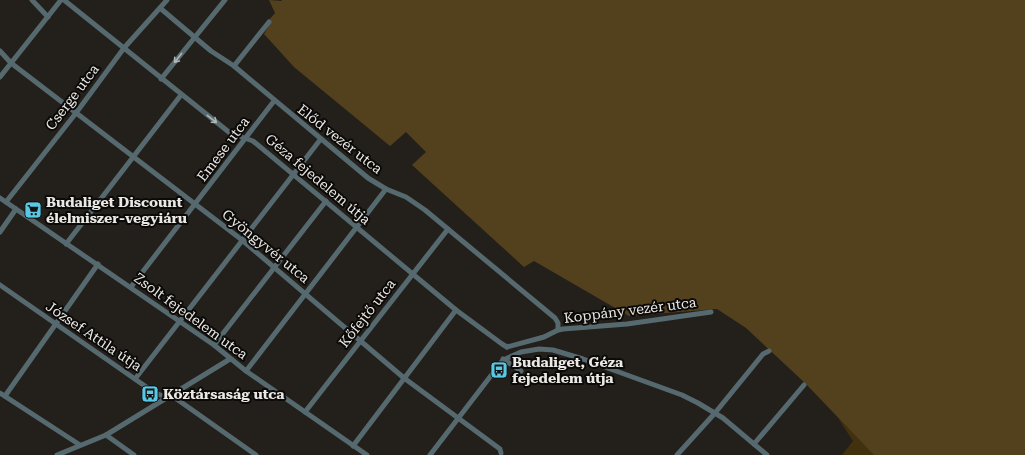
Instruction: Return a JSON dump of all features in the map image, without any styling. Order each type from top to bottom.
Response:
[{"type":"street","points":[[32,0],[48,17]]},
{"type":"street","points":[[0,77],[61,0]]},
{"type":"street","name":"Géza fejedelem útja","points":[[64,0],[230,133],[253,141],[456,310],[507,347]]},
{"type":"street","name":"Cserge utca","points":[[6,202],[76,113],[124,48],[167,0]]},
{"type":"street","points":[[162,79],[225,0]]},
{"type":"street","name":"Előd vezér utca","points":[[160,8],[212,51],[234,66],[320,140],[368,178],[386,189],[406,197],[425,210],[555,318],[558,323],[558,330]]},
{"type":"street","points":[[234,66],[269,22]]},
{"type":"street","name":"Gyöngyvér utca","points":[[0,51],[11,63],[242,240],[404,378],[500,449],[501,453]]},
{"type":"street","points":[[66,244],[181,95]]},
{"type":"street","name":"Emese utca","points":[[131,288],[196,205],[274,101]]},
{"type":"street","points":[[136,379],[320,140]]},
{"type":"street","points":[[246,371],[386,189]]},
{"type":"street","name":"Zsolt fejedelem utca","points":[[0,198],[180,321],[214,345],[246,371],[367,455]]},
{"type":"street","points":[[214,345],[326,201]]},
{"type":"street","points":[[0,232],[16,209]]},
{"type":"street","name":"Kőfejtő utca","points":[[305,412],[448,229]]},
{"type":"street","points":[[5,396],[98,264]]},
{"type":"street","name":"József Attila útja","points":[[0,285],[155,393],[163,396],[171,395],[256,455]]},
{"type":"street","points":[[353,446],[456,310]]},
{"type":"street","name":"Koppány vezér utca","points":[[507,347],[544,337],[558,330],[627,324],[711,312]]},
{"type":"street","points":[[507,347],[509,356]]},
{"type":"street","points":[[430,455],[503,359],[531,350],[548,349],[682,395],[715,413],[767,455]]},
{"type":"street","points":[[677,455],[715,413],[764,354],[769,351]]},
{"type":"street","points":[[56,455],[106,435],[230,359]]},
{"type":"street","points":[[503,359],[522,371]]},
{"type":"street","points":[[754,444],[804,385]]},
{"type":"street","points":[[0,393],[80,445]]},
{"type":"street","points":[[106,435],[134,455]]},
{"type":"shaded area","points":[[269,0],[1025,0],[1025,455],[874,455],[805,383],[746,328],[717,309],[629,316],[534,261],[524,267],[412,165],[426,152],[406,132],[390,146],[294,67],[264,34],[271,22],[269,20],[275,13]]},
{"type":"shaded area","points":[[838,418],[876,455],[842,455],[853,441]]},
{"type":"place","name":"Budaliget Discount élelmiszer-vegyiáru","points":[[33,210]]},
{"type":"place","name":"Budaliget, Géza fejedelem útja","points":[[499,370]]},
{"type":"place","name":"Köztársaság utca","points":[[150,394]]}]
